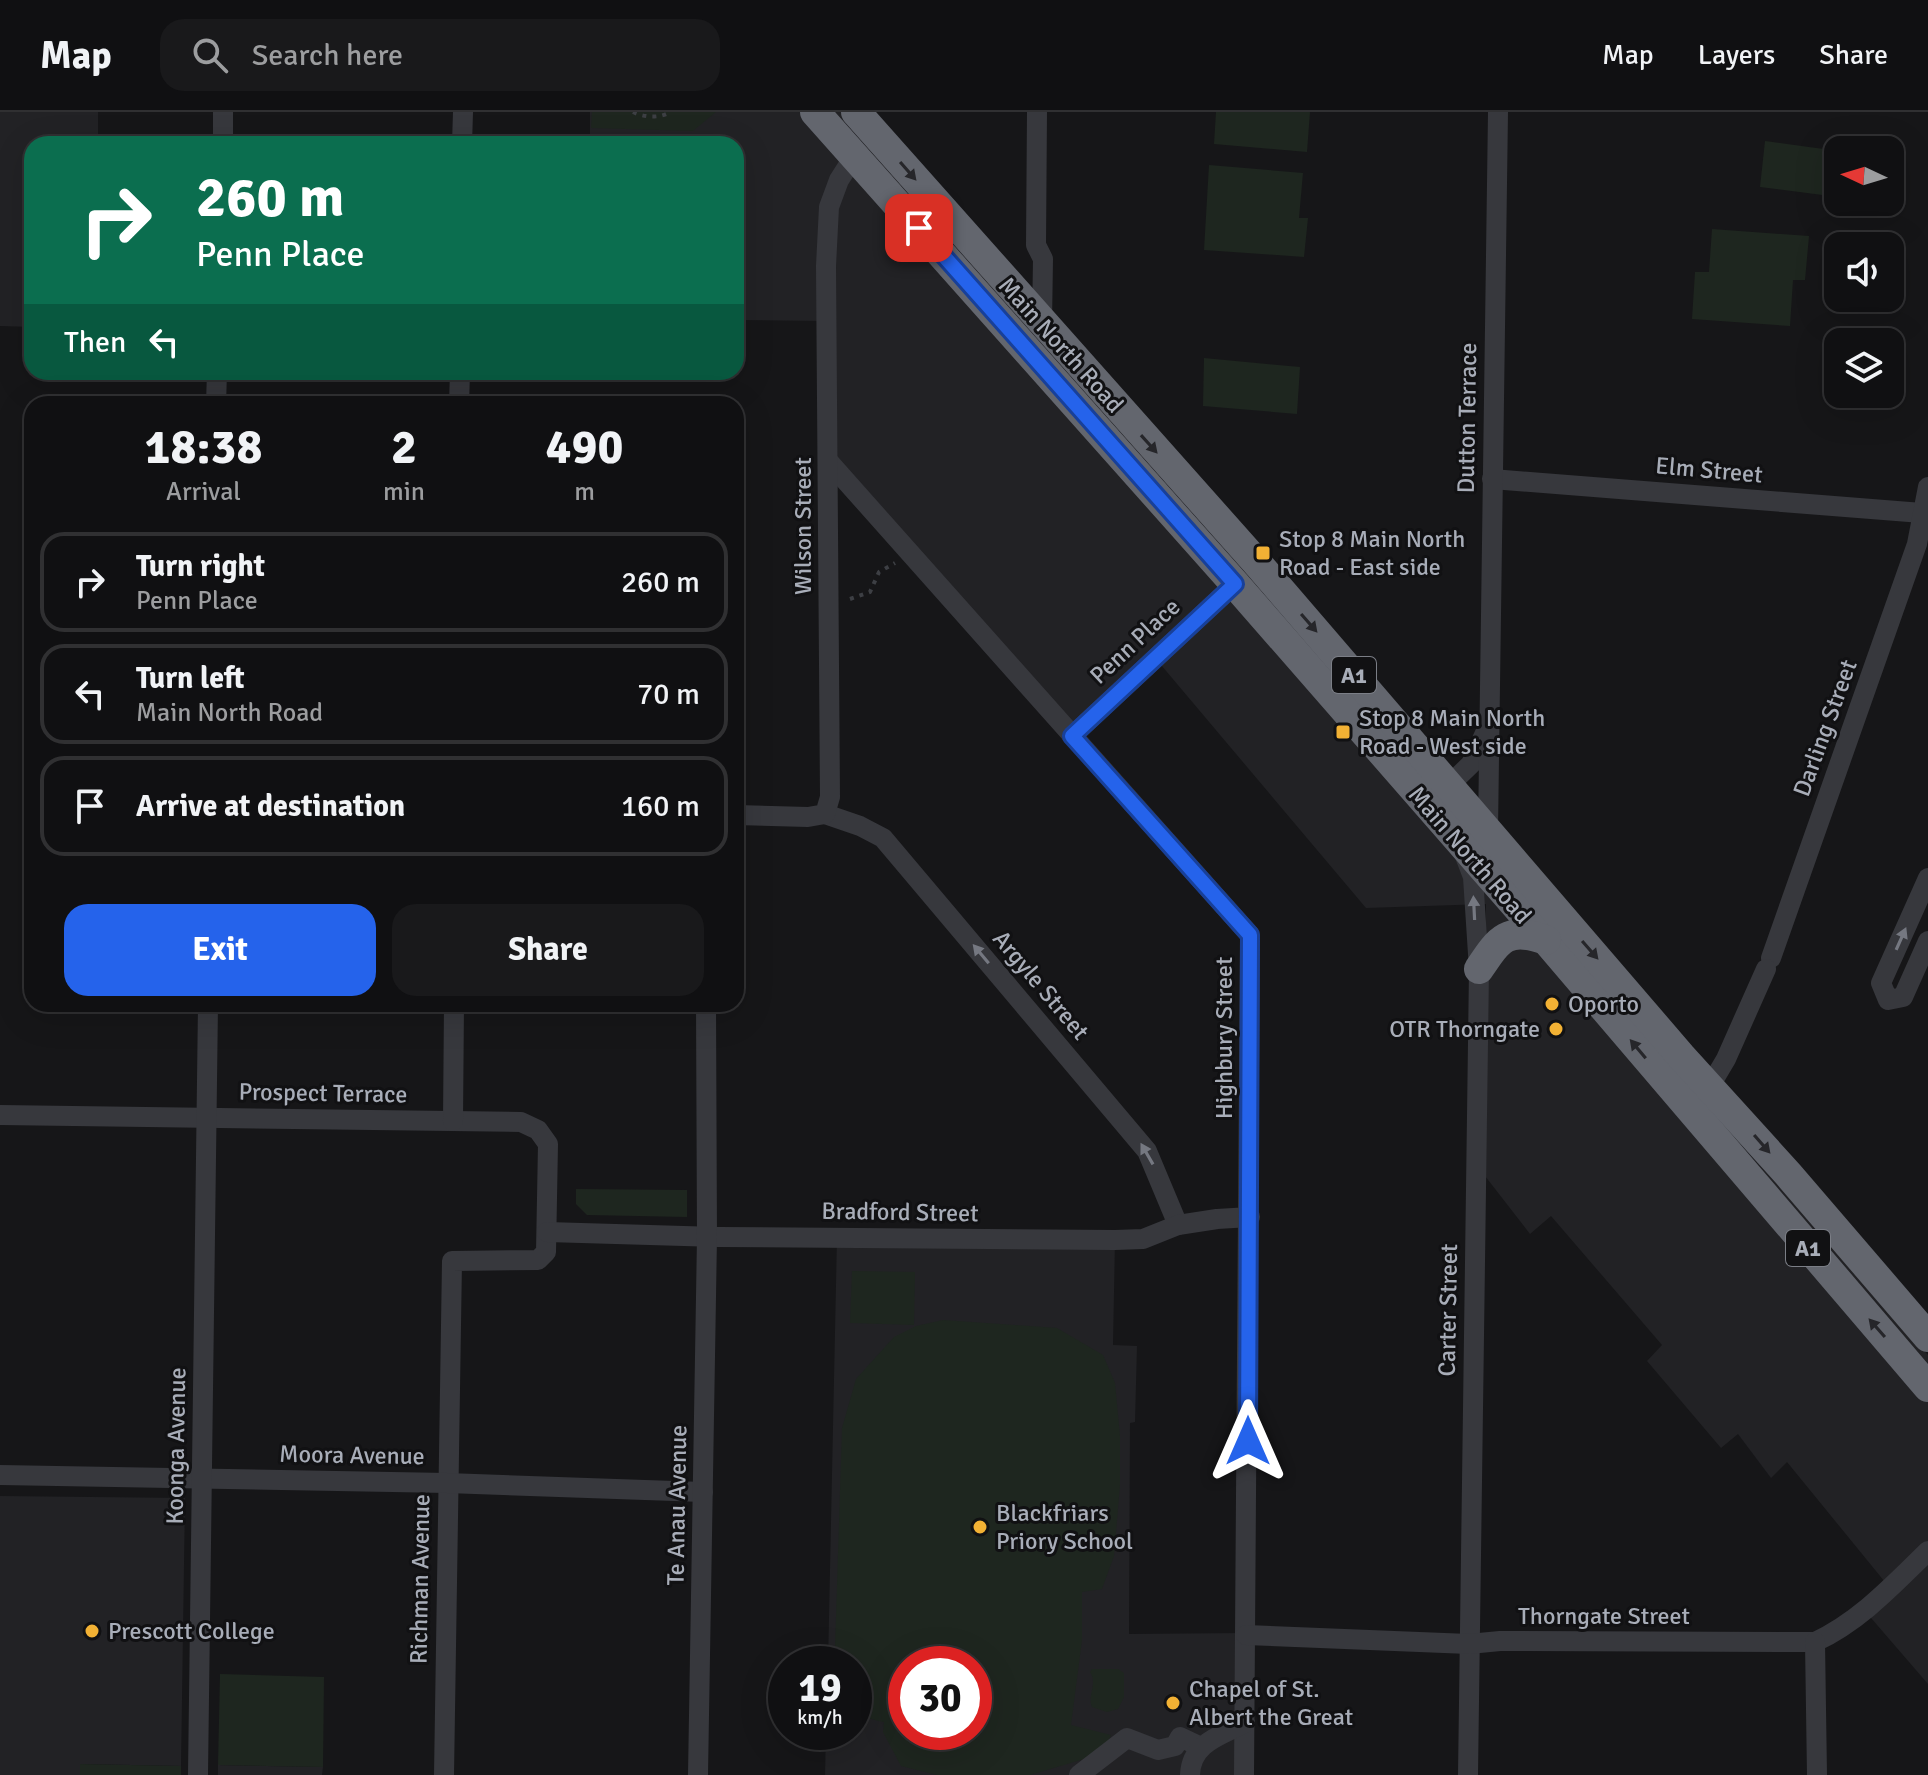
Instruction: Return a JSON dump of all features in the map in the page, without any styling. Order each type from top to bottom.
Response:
[{"type":"highway","name":"Main North Road","points":[[815,112],[1235,584],[1546,940],[1928,1387]]},
{"type":"highway","name":"Main North Road","points":[[856,112],[1258,564],[1681,1056],[1928,1337]]},
{"type":"highway","points":[[1235,584],[1258,564]]},
{"type":"highway","points":[[1479,969],[1495,944],[1507,936],[1527,933],[1546,940]]},
{"type":"highway","points":[[1689,1108],[1710,1086]]},
{"type":"street","points":[[223,112],[223,136]]},
{"type":"street","points":[[462,136],[463,112]]},
{"type":"street","points":[[1037,112],[1036,245],[1043,259],[1042,323]]},
{"type":"street","name":"Dutton Terrace","points":[[1488,830],[1498,112]]},
{"type":"street","name":"Wilson Street","points":[[825,814],[830,797],[826,266],[829,207],[839,180],[855,155]]},
{"type":"street","name":"Highbury Street","points":[[829,462],[1250,935],[1244,1775]]},
{"type":"street","name":"Elm Street","points":[[1492,479],[1922,513]]},
{"type":"street","name":"Darling Street","points":[[1710,1086],[1726,1059],[1768,964],[1917,544],[1928,487]]},
{"type":"street","name":"Penn Place","points":[[1072,736],[1235,584]]},
{"type":"street","name":"Dutton Terrace","points":[[1427,806],[1471,764],[1490,724]]},
{"type":"street","points":[[744,815],[808,817],[825,814]]},
{"type":"street","name":"Argyle Street","points":[[825,814],[883,838],[1147,1151],[1178,1225]]},
{"type":"street","name":"Carter Street","points":[[1463,848],[1473,877],[1479,969],[1468,1775]]},
{"type":"street","points":[[1928,878],[1881,983],[1888,1000],[1903,997],[1928,941]]},
{"type":"street","name":"Koonga Avenue","points":[[198,1775],[208,1012]]},
{"type":"street","points":[[453,1121],[454,1012]]},
{"type":"street","points":[[706,1012],[707,1237]]},
{"type":"street","name":"Prospect Terrace","points":[[0,1115],[521,1122],[538,1130],[548,1144],[547,1232]]},
{"type":"street","name":"Bradford Street","points":[[547,1232],[707,1237],[1115,1240],[1143,1239],[1178,1225],[1250,1217]]},
{"type":"street","name":"Richman Avenue","points":[[444,1775],[452,1261],[538,1260],[546,1252],[547,1232]]},
{"type":"street","name":"Te Anau Avenue","points":[[698,1775],[707,1237]]},
{"type":"street","name":"Moora Avenue","points":[[0,1475],[447,1483],[703,1492]]},
{"type":"street","name":"Thorngate Street","points":[[1246,1635],[1469,1644],[1500,1641],[1815,1642],[1836,1633],[1865,1611],[1928,1551]]},
{"type":"street","points":[[1815,1642],[1817,1775]]},
{"type":"street","points":[[1190,1775],[1190,1762],[1199,1746],[1245,1723]]},
{"type":"street","points":[[1079,1775],[1127,1738],[1158,1750],[1175,1746],[1180,1737],[1199,1746]]},
{"type":"path","points":[[633,112],[651,117],[670,112]]},
{"type":"path","points":[[850,599],[870,592],[879,572],[900,559]]},
{"type":"shaded area","points":[[0,112],[98,112],[98,136],[24,136],[24,327],[0,326]]},
{"type":"shaded area","points":[[590,112],[850,112],[1486,851],[1928,1355],[1928,1684],[1865,1611],[1889,1587],[1787,1462],[1771,1478],[1738,1434],[1721,1448],[1647,1361],[1662,1345],[1551,1216],[1530,1234],[1485,1176],[1486,904],[1366,908],[1156,659],[1072,736],[829,462],[826,321],[744,320],[744,136],[590,136]]},
{"type":"shaded area","points":[[592,112],[716,112],[693,131],[591,128]]},
{"type":"shaded area","points":[[1216,112],[1310,112],[1307,152],[1214,144]]},
{"type":"shaded area","points":[[1765,141],[1824,149],[1824,195],[1760,187]]},
{"type":"shaded area","points":[[1209,165],[1303,173],[1299,218],[1308,218],[1304,257],[1204,250]]},
{"type":"shaded area","points":[[1712,229],[1809,236],[1805,280],[1793,280],[1790,326],[1692,319],[1695,272],[1709,272]]},
{"type":"shaded area","points":[[1204,358],[1300,367],[1297,414],[1203,406]]},
{"type":"shaded area","points":[[576,1189],[687,1190],[687,1217],[587,1215],[576,1204]]},
{"type":"shaded area","name":"Blackfriars Priory School","points":[[837,1237],[1115,1240],[1113,1345],[1137,1346],[1135,1422],[1130,1423],[1129,1634],[1246,1633],[1243,1775],[825,1775],[826,1750],[872,1750],[872,1646],[828,1646]]},
{"type":"shaded area","points":[[852,1271],[915,1272],[914,1325],[850,1323]]},
{"type":"shaded area","points":[[943,1320],[1057,1328],[1103,1355],[1115,1383],[1120,1436],[1120,1485],[1114,1556],[1102,1589],[1082,1592],[1082,1640],[1071,1725],[1111,1735],[1105,1748],[1091,1757],[1030,1775],[937,1775],[901,1766],[893,1750],[992,1750],[992,1646],[888,1646],[888,1741],[883,1732],[884,1722],[872,1719],[872,1646],[835,1646],[842,1428],[856,1379],[894,1337],[916,1326]]},
{"type":"shaded area","name":"Prescott College","points":[[0,1496],[185,1498],[181,1766],[80,1764],[80,1775],[0,1775]]},
{"type":"shaded area","points":[[1092,1669],[1118,1669],[1124,1673],[1124,1697],[1118,1709],[1107,1712],[1092,1707]]},
{"type":"shaded area","points":[[220,1674],[324,1677],[323,1767],[218,1765]]},
{"type":"shaded area","points":[[80,1764],[181,1766],[181,1775],[80,1775]]},
{"type":"shaded area","points":[[218,1765],[323,1767],[322,1775],[218,1775]]},
{"type":"place","name":"Stop 8 Main North Road - East side","points":[[1263,553]]},
{"type":"place","name":"Stop 8 Main North Road - West side","points":[[1343,732]]},
{"type":"place","name":"Oporto","points":[[1552,1004]]},
{"type":"place","name":"OTR Thorngate","points":[[1556,1029]]},
{"type":"place","name":"Blackfriars Priory School","points":[[980,1527]]},
{"type":"place","name":"Prescott College","points":[[92,1631]]},
{"type":"place","name":"Chapel of St. Albert the Great","points":[[1173,1703]]},
{"type":"route","points":[[919,228],[1235,584],[1072,736],[1250,935],[1248,1441]]}]
